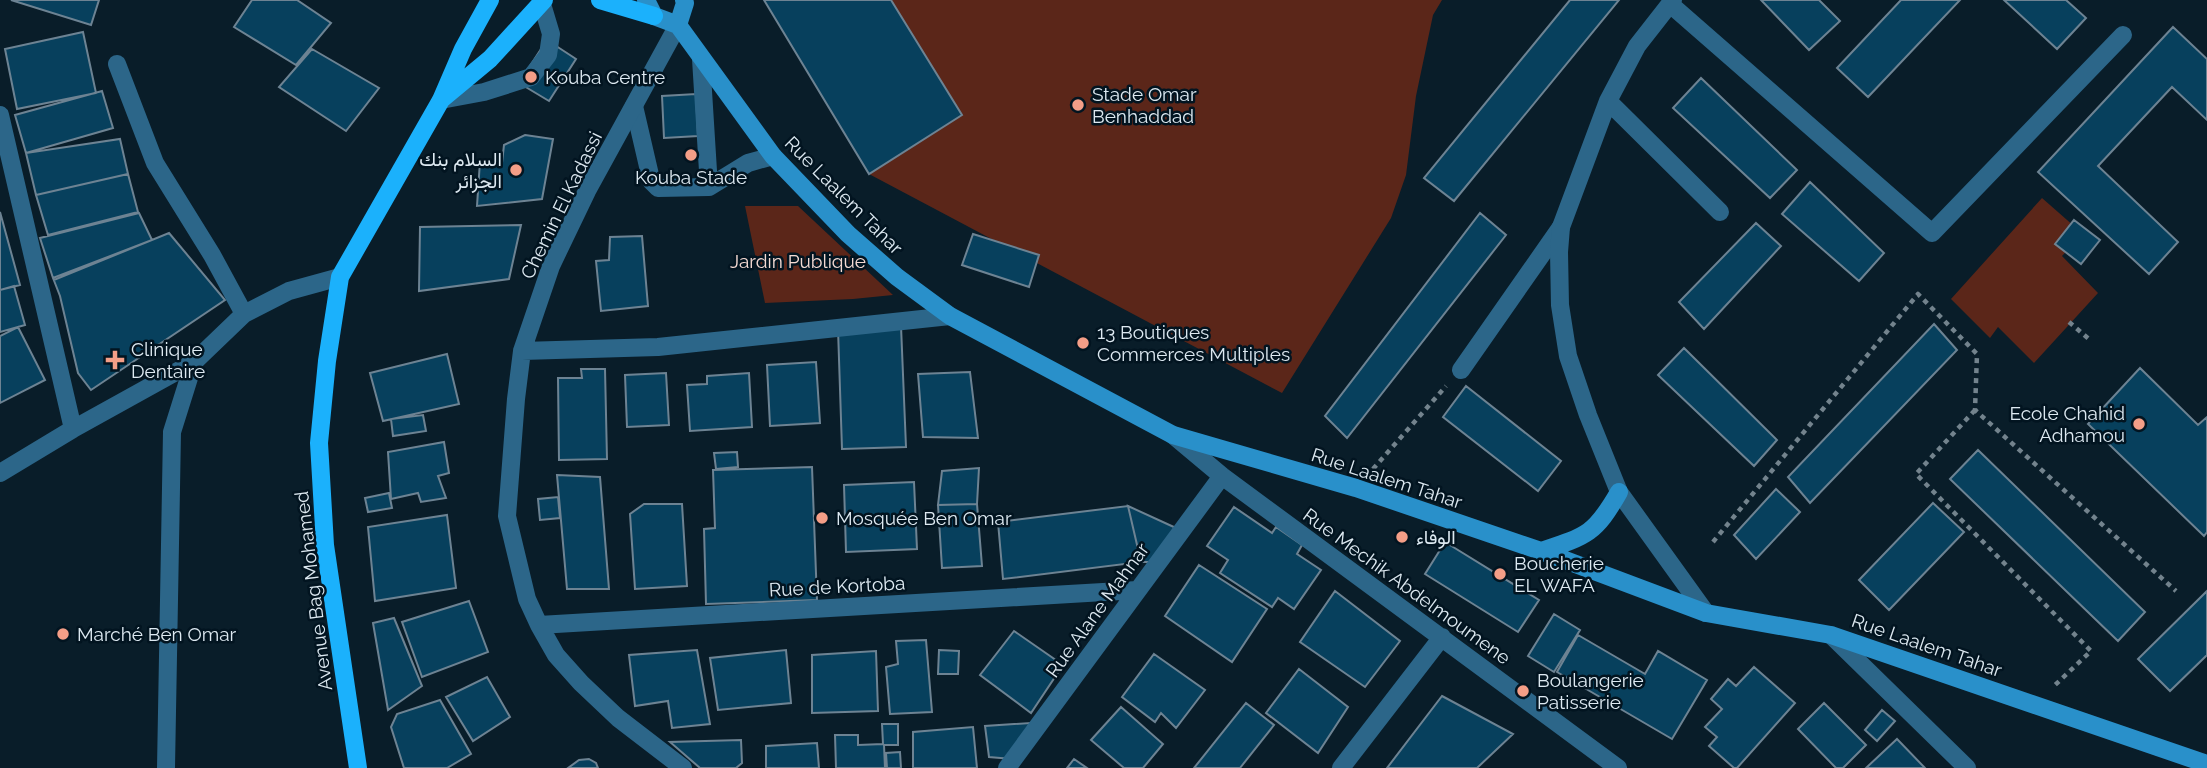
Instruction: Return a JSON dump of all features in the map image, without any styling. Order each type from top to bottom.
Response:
[{"type":"main road","points":[[441,100],[463,49],[490,0]]},
{"type":"main road","points":[[600,0],[650,8],[678,25],[684,0]]},
{"type":"main road","points":[[441,100],[490,59],[547,1]]},
{"type":"main road","name":"Rue Laalem Tahar","points":[[678,25],[773,156],[848,234],[897,277],[950,316],[1173,435],[1356,488],[1541,551],[1706,613],[1831,635],[2207,764]]},
{"type":"main road","name":"Avenue Bag Mohamed","points":[[358,768],[325,545],[319,443],[327,361],[340,277],[441,100]]},
{"type":"main road","points":[[1541,551],[1581,538],[1594,529],[1619,492]]},
{"type":"street","points":[[441,100],[484,92],[531,77],[548,55],[551,34],[547,1]]},
{"type":"street","points":[[1461,370],[1561,227],[1608,101],[1637,46],[1671,2],[1933,233],[2123,35]]},
{"type":"street","name":"Chemin El Kadassi","points":[[678,25],[587,191],[551,266],[522,351],[507,516],[527,599],[556,655],[618,719],[683,768]]},
{"type":"street","points":[[701,59],[709,187]]},
{"type":"street","points":[[117,64],[155,163],[244,314]]},
{"type":"street","points":[[1608,101],[1720,212]]},
{"type":"street","points":[[634,106],[652,182],[658,188],[665,190],[709,187],[748,163],[773,156]]},
{"type":"street","points":[[0,115],[73,429]]},
{"type":"street","points":[[1561,227],[1560,305],[1569,356],[1588,415],[1619,492],[1706,613]]},
{"type":"street","points":[[0,473],[194,362],[244,314],[289,291],[340,277]]},
{"type":"street","points":[[522,351],[658,347],[950,316]]},
{"type":"street","points":[[166,768],[172,432],[194,362]]},
{"type":"street","name":"Rue Mechik Abdelmoumene","points":[[1173,435],[1222,476],[1618,768]]},
{"type":"street","name":"Rue Alane Mahnar","points":[[1007,768],[1222,476]]},
{"type":"street","name":"Rue de Kortoba","points":[[539,625],[1138,590]]},
{"type":"street","points":[[1831,635],[1967,768]]},
{"type":"street","points":[[1341,768],[1442,637]]},
{"type":"path","points":[[1713,542],[1918,294],[1977,354],[1975,410],[1916,474],[2091,651],[2035,704]]},
{"type":"path","points":[[2069,322],[2090,340]]},
{"type":"path","points":[[1356,488],[1461,370]]},
{"type":"path","points":[[1975,410],[2175,592]]},
{"type":"green space","points":[[764,0],[1442,0],[1433,15],[1416,96],[1406,175],[1391,218],[1282,393],[869,174]]},
{"type":"green space","points":[[2042,198],[2083,234],[2062,256],[2098,293],[2034,363],[1998,327],[1990,338],[1951,299]]},
{"type":"green space","name":"Jardin Publique","points":[[745,206],[798,206],[893,295],[765,303]]},
{"type":"building","points":[[11,0],[99,0],[91,25]]},
{"type":"building","points":[[252,0],[297,0],[331,23],[296,65],[234,27]]},
{"type":"building","points":[[764,0],[891,0],[962,115],[869,174]]},
{"type":"building","points":[[1570,0],[1619,0],[1454,201],[1424,178]]},
{"type":"building","points":[[1761,0],[1819,0],[1840,21],[1809,50]]},
{"type":"building","points":[[1901,0],[1960,0],[1868,97],[1837,68]]},
{"type":"building","points":[[2004,0],[2066,0],[2086,18],[2057,49]]},
{"type":"building","points":[[2173,27],[2207,59],[2207,120],[2172,87],[2098,166],[2178,242],[2149,274],[2038,172]]},
{"type":"building","points":[[83,32],[96,93],[17,109],[5,49]]},
{"type":"building","points":[[547,40],[576,59],[549,101],[519,83]]},
{"type":"building","points":[[312,49],[379,88],[346,131],[279,87]]},
{"type":"building","points":[[1701,78],[1797,170],[1770,198],[1673,108]]},
{"type":"building","points":[[102,91],[113,128],[26,153],[15,115]]},
{"type":"building","points":[[696,94],[698,136],[664,138],[662,96]]},
{"type":"building","points":[[525,135],[553,139],[542,199],[477,206],[480,161],[502,163],[504,145]]},
{"type":"building","points":[[120,139],[128,174],[36,195],[26,153]]},
{"type":"building","points":[[128,174],[138,212],[48,235],[36,195]]},
{"type":"building","points":[[1810,182],[1884,253],[1859,281],[1782,214]]},
{"type":"building","points":[[0,212],[20,285],[0,290]]},
{"type":"building","points":[[139,213],[152,240],[53,278],[40,238]]},
{"type":"building","points":[[1480,213],[1506,235],[1347,438],[1325,416]]},
{"type":"building","points":[[2074,220],[2100,240],[2081,264],[2055,244]]},
{"type":"building","points":[[1756,223],[1781,246],[1704,329],[1679,302]]},
{"type":"building","points":[[521,225],[509,279],[419,291],[420,227]]},
{"type":"building","points":[[169,233],[225,300],[91,390],[78,373],[60,296],[53,278],[54,280]]},
{"type":"building","points":[[973,234],[1039,255],[1029,287],[962,265]]},
{"type":"building","points":[[642,236],[648,306],[601,311],[596,261],[609,260],[610,237]]},
{"type":"building","points":[[14,286],[25,325],[0,332],[0,290]]},
{"type":"building","points":[[1934,324],[1957,350],[1810,503],[1788,477]]},
{"type":"building","points":[[901,326],[906,447],[842,449],[838,329]]},
{"type":"building","points":[[18,327],[45,380],[0,403],[0,336]]},
{"type":"building","points":[[1684,348],[1777,440],[1754,466],[1658,375]]},
{"type":"building","points":[[447,354],[459,404],[383,421],[370,373]]},
{"type":"building","points":[[816,362],[820,423],[770,426],[767,365]]},
{"type":"building","points":[[2140,368],[2198,425],[2207,417],[2207,532],[2204,536],[2088,424]]},
{"type":"building","points":[[581,369],[605,369],[607,459],[559,460],[558,378],[582,378]]},
{"type":"building","points":[[970,372],[978,438],[923,437],[918,374]]},
{"type":"building","points":[[666,373],[669,425],[627,427],[625,375]]},
{"type":"building","points":[[749,373],[752,427],[690,431],[687,385],[707,384],[707,376]]},
{"type":"building","points":[[1466,386],[1561,461],[1538,491],[1443,417]]},
{"type":"building","points":[[423,415],[426,431],[393,436],[391,419]]},
{"type":"building","points":[[444,442],[449,473],[438,476],[446,498],[421,502],[418,493],[391,499],[388,452]]},
{"type":"building","points":[[1978,450],[2145,612],[2118,641],[1950,479]]},
{"type":"building","points":[[737,452],[738,467],[716,469],[714,453]]},
{"type":"building","points":[[812,467],[817,600],[706,604],[704,529],[715,528],[713,470]]},
{"type":"building","points":[[979,468],[977,504],[938,505],[942,471]]},
{"type":"building","points":[[557,475],[600,477],[609,589],[567,589]]},
{"type":"building","points":[[914,482],[917,549],[846,552],[844,485]]},
{"type":"building","points":[[1776,489],[1800,512],[1756,559],[1734,535]]},
{"type":"building","points":[[389,493],[392,508],[368,512],[365,498]]},
{"type":"building","points":[[558,497],[560,518],[540,520],[538,499]]},
{"type":"building","points":[[1933,503],[1964,532],[1889,610],[1859,580]]},
{"type":"building","points":[[644,504],[682,504],[687,586],[635,589],[630,514]]},
{"type":"building","points":[[977,504],[982,566],[942,568],[938,505]]},
{"type":"building","points":[[1128,506],[1141,562],[1003,579],[998,522]]},
{"type":"building","points":[[1128,506],[1176,528],[1152,562],[1141,562]]},
{"type":"building","points":[[1234,507],[1272,533],[1276,527],[1302,545],[1297,554],[1321,570],[1294,609],[1278,598],[1272,607],[1220,573],[1228,560],[1207,546]]},
{"type":"building","points":[[447,515],[456,588],[375,601],[368,527]]},
{"type":"building","points":[[1445,542],[1539,600],[1518,632],[1425,574]]},
{"type":"building","points":[[1199,565],[1267,609],[1232,662],[1165,616]]},
{"type":"building","points":[[1335,591],[1400,641],[1365,687],[1300,642]]},
{"type":"building","points":[[2207,591],[2207,655],[2170,691],[2138,659]]},
{"type":"building","points":[[469,601],[488,652],[422,677],[402,622]]},
{"type":"building","points":[[1554,614],[1580,630],[1554,672],[1528,656]]},
{"type":"building","points":[[394,618],[422,686],[388,710],[373,623]]},
{"type":"building","points":[[1014,631],[1063,665],[1031,713],[980,675]]},
{"type":"building","points":[[1578,635],[1645,674],[1658,651],[1707,680],[1672,739],[1557,672]]},
{"type":"building","points":[[926,640],[932,712],[890,714],[886,667],[898,664],[896,641]]},
{"type":"building","points":[[697,650],[710,724],[672,728],[668,701],[635,706],[629,655]]},
{"type":"building","points":[[786,650],[791,703],[718,710],[710,658]]},
{"type":"building","points":[[939,650],[959,651],[958,674],[938,674]]},
{"type":"building","points":[[876,651],[878,711],[812,713],[812,655]]},
{"type":"building","points":[[1154,654],[1205,690],[1176,728],[1161,713],[1155,722],[1122,697]]},
{"type":"building","points":[[1754,667],[1795,703],[1737,768],[1734,768],[1709,746],[1717,737],[1705,727],[1722,709],[1711,699],[1728,679],[1736,686]]},
{"type":"building","points":[[1299,669],[1348,707],[1318,753],[1266,713]]},
{"type":"building","points":[[487,677],[510,717],[473,741],[446,697]]},
{"type":"building","points":[[1442,696],[1513,734],[1477,768],[1387,768]]},
{"type":"building","points":[[440,700],[471,754],[447,768],[404,768],[391,727],[397,714]]},
{"type":"building","points":[[1246,703],[1274,725],[1240,768],[1194,768]]},
{"type":"building","points":[[1824,703],[1866,745],[1843,768],[1836,768],[1798,729]]},
{"type":"building","points":[[1121,707],[1163,744],[1143,768],[1124,768],[1091,740]]},
{"type":"building","points":[[1882,710],[1895,721],[1877,741],[1865,730]]},
{"type":"building","points":[[1030,723],[1012,759],[989,757],[985,726]]},
{"type":"building","points":[[882,724],[898,724],[898,745],[884,745],[885,768],[836,768],[835,735],[858,735],[858,745],[883,744]]},
{"type":"building","points":[[973,727],[977,768],[913,768],[913,732]]},
{"type":"building","points":[[1897,739],[1925,768],[1866,768]]},
{"type":"building","points":[[741,740],[742,763],[736,768],[700,768],[670,742]]},
{"type":"building","points":[[817,743],[819,768],[766,768],[766,746]]},
{"type":"building","points":[[900,752],[901,768],[887,768],[886,753]]},
{"type":"building","points":[[589,759],[596,763],[598,768],[568,768],[579,760]]},
{"type":"building","points":[[1074,759],[1087,768],[1067,768]]},
{"type":"place","name":"Kouba Centre","points":[[531,77]]},
{"type":"place","name":"Stade Omar Benhaddad","points":[[1078,105]]},
{"type":"place","name":"Kouba Stade","points":[[691,155]]},
{"type":"place","name":"السلام بنك الجزائر","points":[[516,170]]},
{"type":"place","name":"13 Boutiques Commerces Multiples","points":[[1083,343]]},
{"type":"place","name":"Clinique Dentaire","points":[[115,360]]},
{"type":"place","name":"Ecole Chahid Adhamou","points":[[2139,424]]},
{"type":"place","name":"Mosquée Ben Omar","points":[[822,518]]},
{"type":"place","name":"الوفاء","points":[[1402,537]]},
{"type":"place","name":"Boucherie EL WAFA","points":[[1500,574]]},
{"type":"place","name":"Marché Ben Omar","points":[[63,634]]},
{"type":"place","name":"Boulangerie Patisserie","points":[[1523,691]]}]
